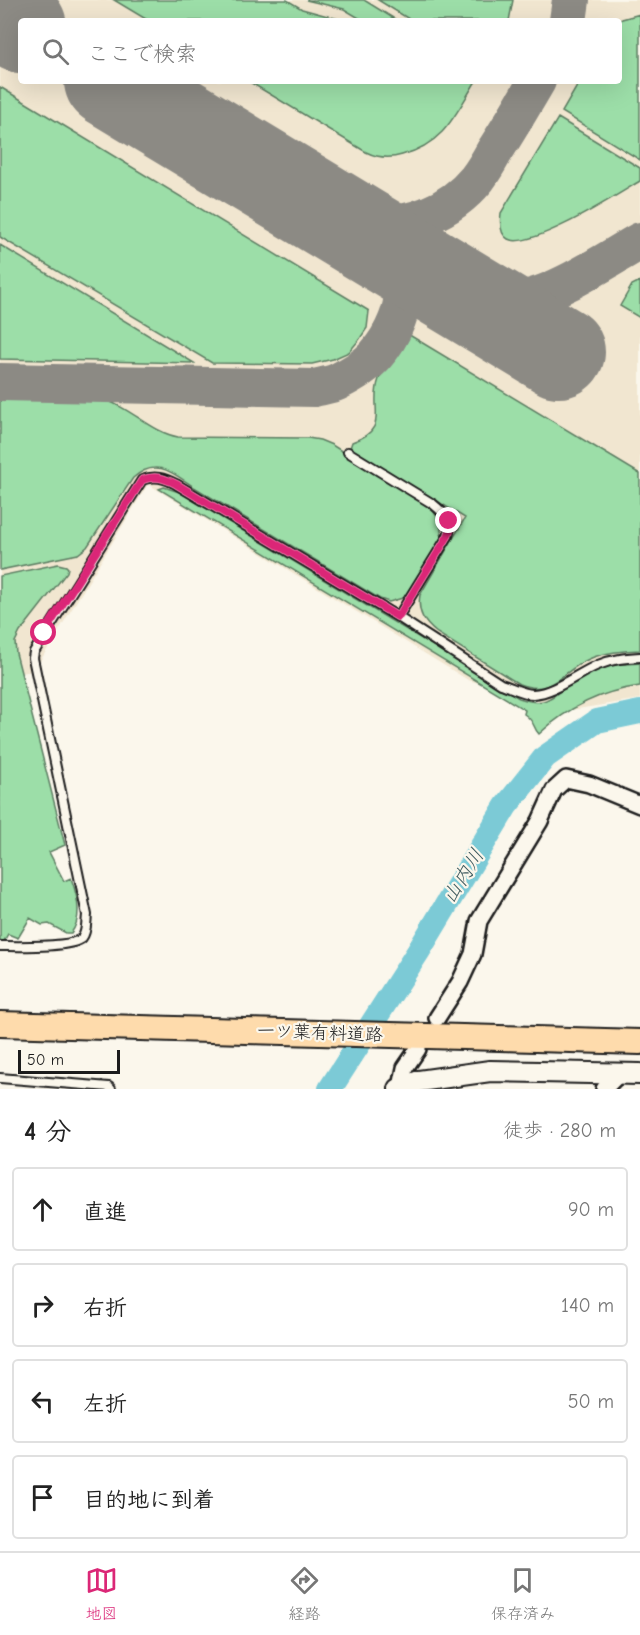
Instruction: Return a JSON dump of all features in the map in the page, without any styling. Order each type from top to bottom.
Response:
[{"type":"main road","name":"一ツ葉有料道路","points":[[0,1024],[320,1033],[412,1042],[640,1041]]},
{"type":"street","points":[[436,1018],[460,982],[473,954],[479,921],[540,821],[554,790],[566,779],[590,784],[640,805]]},
{"type":"street","points":[[400,1088],[412,1042]]},
{"type":"street","points":[[400,1088],[419,1081],[490,1071],[640,1074]]},
{"type":"street","points":[[604,1089],[619,1074]]},
{"type":"lane","points":[[348,452],[433,504],[445,513],[449,521],[451,529],[448,536],[398,617]]},
{"type":"lane","points":[[0,946],[67,944],[83,937],[86,928],[87,915],[33,658],[34,652],[142,480],[151,476],[164,478],[176,484],[398,617],[501,684],[531,694],[545,692],[597,665],[618,659],[640,657]]},
{"type":"lane","points":[[0,1078],[111,1089]]},
{"type":"shaded area","points":[[0,0],[640,0],[640,699],[571,710],[468,680],[148,484],[34,671],[0,676]]},
{"type":"green space","points":[[114,0],[287,0],[302,9],[335,18],[144,18]]},
{"type":"green space","points":[[306,0],[364,0],[393,18],[359,18],[344,9]]},
{"type":"green space","points":[[378,0],[513,0],[510,18],[407,18]]},
{"type":"green space","points":[[640,14],[640,160],[562,112],[578,84],[622,84],[622,19]]},
{"type":"green space","points":[[253,84],[474,84],[447,127],[428,144],[397,156],[379,157],[366,152]]},
{"type":"green space","points":[[0,87],[369,311],[367,328],[359,340],[349,352],[312,364],[212,363],[0,237]]},
{"type":"green space","points":[[558,118],[640,168],[640,181],[554,229],[535,237],[519,240],[508,239],[502,231],[501,213]]},
{"type":"green space","points":[[0,245],[194,363],[0,359]]},
{"type":"green space","points":[[640,281],[640,318],[620,306],[632,285]]},
{"type":"green space","points":[[406,333],[640,474],[640,650],[614,652],[589,659],[549,685],[531,687],[519,684],[437,633],[425,621],[420,607],[420,595],[465,518],[350,448],[352,442],[372,430],[375,424],[376,389],[379,379]]},
{"type":"green space","points":[[0,396],[98,398],[120,406],[158,430],[178,437],[320,440],[332,445],[426,504],[439,522],[440,545],[406,597],[389,602],[380,599],[172,472],[157,468],[141,472],[133,478],[87,547],[78,554],[0,570]]},
{"type":"green space","points":[[164,487],[179,492],[519,698],[537,702],[549,699],[578,678],[599,668],[616,665],[640,663],[640,686],[612,692],[586,702],[561,716],[539,734],[524,714],[525,710],[159,489]]},
{"type":"green space","points":[[58,564],[66,566],[67,572],[20,632],[15,642],[65,845],[49,852],[64,881],[71,878],[77,898],[77,920],[71,933],[66,933],[49,924],[42,925],[30,918],[18,938],[8,934],[0,948],[0,576]]},
{"type":"waterway","name":"山内川","points":[[330,1089],[418,952],[506,806],[545,757],[597,721],[640,712]]},
{"type":"taxiway","points":[[568,18],[571,0]]},
{"type":"taxiway","points":[[326,212],[356,222],[381,225],[412,221],[441,209],[454,201],[477,179],[535,84]]},
{"type":"taxiway","points":[[0,382],[314,388],[334,383],[347,377],[375,356],[393,330],[400,310],[403,289],[401,279],[390,258],[375,241]]},
{"type":"taxiway","points":[[457,289],[501,299],[530,298],[562,285],[640,241]]},
{"type":"runway","points":[[0,14],[18,25]]},
{"type":"runway","points":[[115,84],[559,352]]},
{"type":"route","points":[[44,633],[142,480],[151,476],[164,478],[176,484],[398,617],[448,536],[451,529],[449,521]]}]
